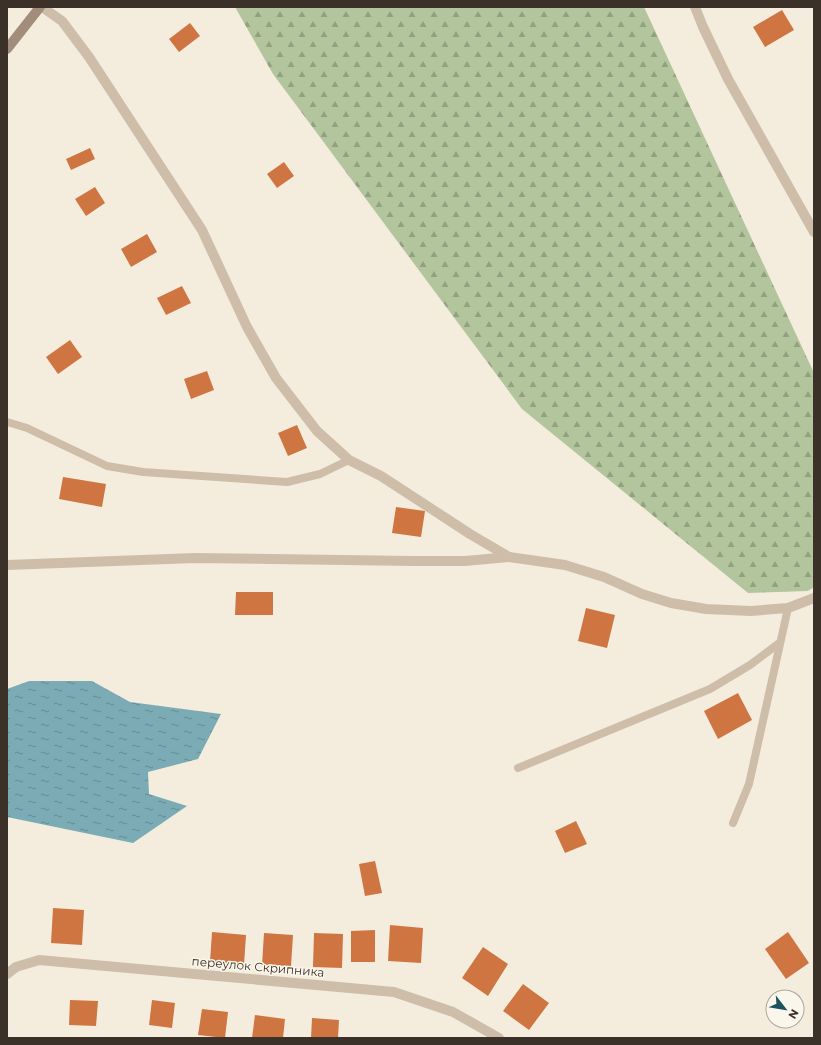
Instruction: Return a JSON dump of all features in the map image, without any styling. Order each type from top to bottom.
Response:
[{"type":"street","points":[[7,49],[40,7],[62,21],[89,57],[202,230],[247,327],[276,378],[317,430],[349,460],[381,476],[470,534],[509,556]]},
{"type":"street","points":[[695,7],[728,79],[814,232]]},
{"type":"street","points":[[7,565],[195,558],[465,561],[509,556],[565,565],[604,577],[642,594],[671,603],[706,609],[751,611],[788,608],[814,598]]},
{"type":"street","name":"переулок Скрипника","points":[[7,974],[16,967],[38,960],[394,992],[453,1012],[499,1038]]},
{"type":"lane","points":[[7,422],[27,428],[106,466],[143,472],[287,482],[320,474],[349,460]]},
{"type":"lane","points":[[733,823],[749,784],[772,682],[778,644],[788,608]]},
{"type":"lane","points":[[518,768],[710,689],[750,666],[778,644]]},
{"type":"green space","points":[[235,7],[644,7],[814,373],[814,587],[808,591],[748,593],[522,409],[273,74]]},
{"type":"water","points":[[29,681],[92,681],[130,702],[221,714],[198,759],[148,772],[149,794],[187,806],[133,843],[7,817],[7,689]]},
{"type":"building","points":[[782,10],[794,30],[765,47],[753,27]]},
{"type":"building","points":[[190,23],[200,36],[179,52],[169,39]]},
{"type":"building","points":[[90,148],[95,159],[71,170],[66,159]]},
{"type":"building","points":[[284,162],[294,176],[277,188],[267,174]]},
{"type":"building","points":[[95,187],[105,203],[86,216],[75,199]]},
{"type":"building","points":[[147,234],[157,252],[131,267],[121,249]]},
{"type":"building","points":[[182,286],[191,303],[166,315],[157,298]]},
{"type":"building","points":[[70,340],[82,357],[58,374],[46,357]]},
{"type":"building","points":[[207,371],[214,390],[191,399],[184,379]]},
{"type":"building","points":[[297,425],[307,448],[288,456],[278,433]]},
{"type":"building","points":[[63,477],[106,484],[102,507],[59,499]]},
{"type":"building","points":[[396,507],[425,511],[421,537],[392,533]]},
{"type":"building","points":[[236,592],[273,592],[273,615],[235,615]]},
{"type":"building","points":[[586,608],[615,615],[607,648],[578,641]]},
{"type":"building","points":[[738,693],[752,720],[718,739],[704,711]]},
{"type":"building","points":[[576,821],[587,844],[565,853],[555,831]]},
{"type":"building","points":[[375,861],[382,893],[365,896],[359,864]]},
{"type":"building","points":[[53,908],[84,910],[82,945],[51,943]]},
{"type":"building","points":[[390,925],[423,928],[421,963],[388,961]]},
{"type":"building","points":[[375,930],[375,962],[351,962],[351,931]]},
{"type":"building","points":[[212,932],[246,935],[244,965],[210,962]]},
{"type":"building","points":[[788,932],[809,963],[786,979],[765,949]]},
{"type":"building","points":[[264,933],[293,935],[291,966],[262,965]]},
{"type":"building","points":[[314,933],[343,934],[342,968],[313,967]]},
{"type":"building","points":[[483,947],[508,964],[488,996],[462,978]]},
{"type":"building","points":[[523,984],[549,1003],[529,1030],[503,1011]]},
{"type":"building","points":[[70,1000],[98,1001],[96,1026],[69,1025]]},
{"type":"building","points":[[152,1000],[175,1003],[172,1028],[149,1025]]},
{"type":"building","points":[[202,1009],[228,1012],[225,1038],[198,1035]]},
{"type":"building","points":[[255,1015],[285,1019],[283,1038],[252,1038]]},
{"type":"building","points":[[312,1018],[339,1020],[338,1038],[311,1038]]}]
